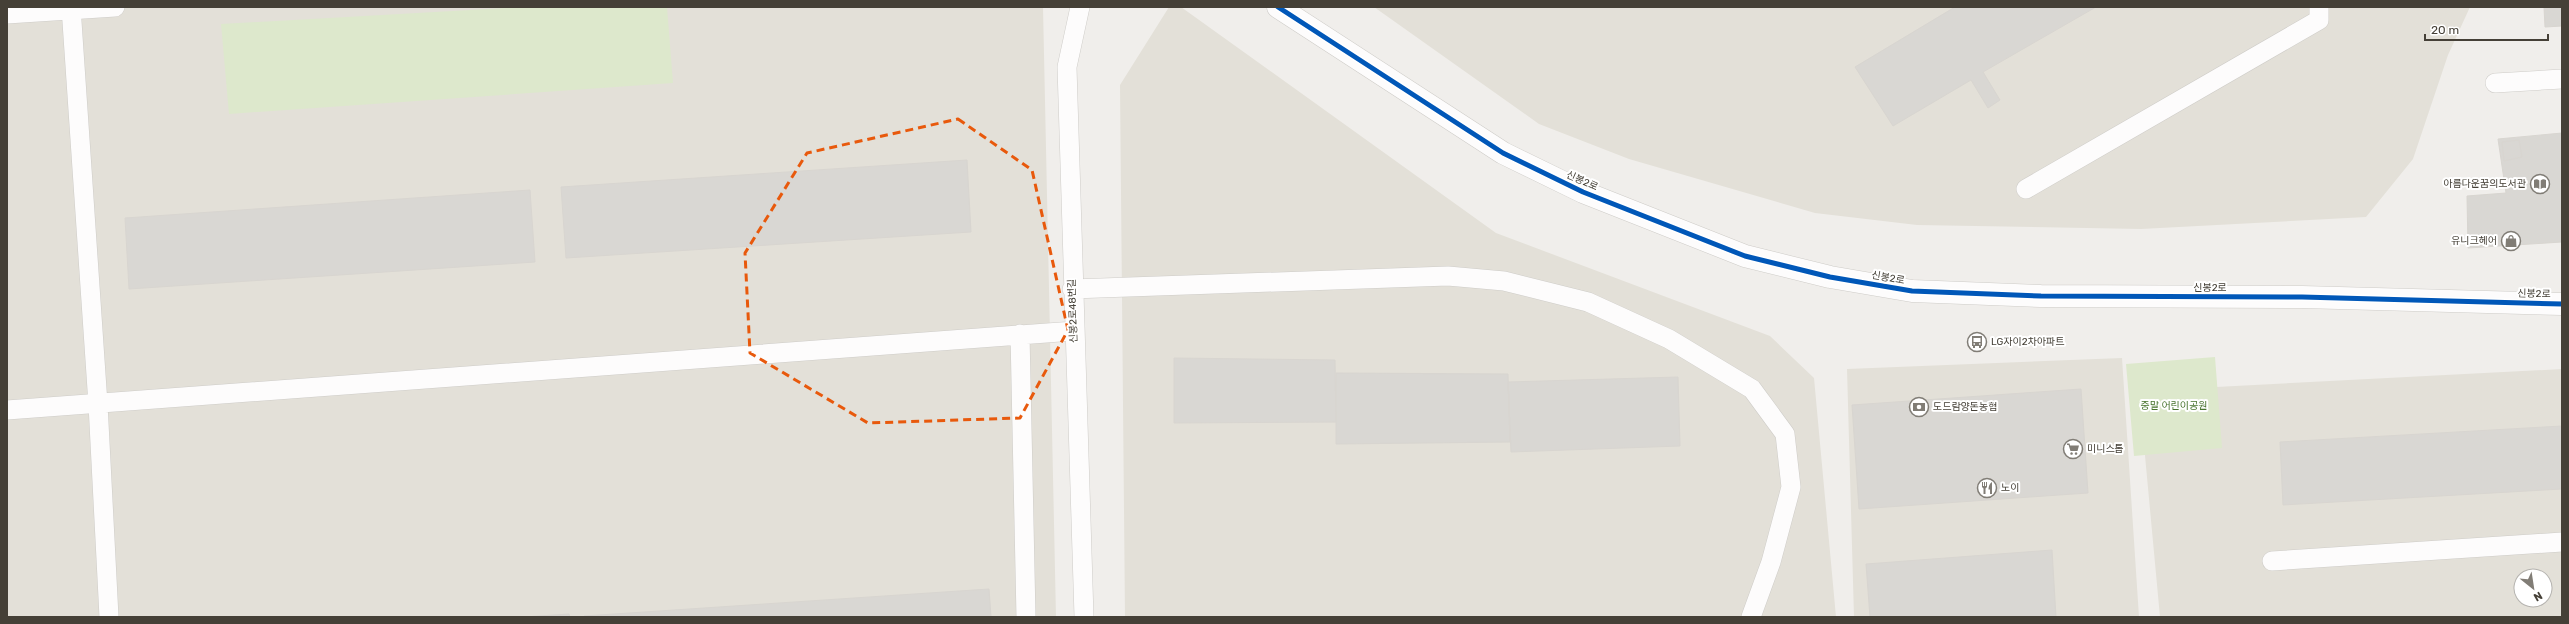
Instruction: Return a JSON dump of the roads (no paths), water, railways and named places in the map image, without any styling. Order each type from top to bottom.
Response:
[{"type":"street","name":"신봉2로","points":[[1278,7],[1503,154],[1583,192],[1745,256],[1830,277],[1920,292],[2562,304]]},
{"type":"lane","points":[[7,14],[71,8],[115,7]]},
{"type":"lane","name":"신봉2로48번길","points":[[1080,7],[1067,67],[1072,289],[1084,617]]},
{"type":"lane","points":[[2026,189],[2319,20],[2319,7]]},
{"type":"lane","points":[[71,8],[98,404],[109,617]]},
{"type":"lane","points":[[2494,83],[2562,79]]},
{"type":"lane","points":[[1072,289],[1448,276],[1497,280],[1588,302],[1670,340],[1752,389],[1785,434],[1792,487],[1771,562],[1751,617]]},
{"type":"lane","points":[[7,410],[1074,330]]},
{"type":"lane","points":[[1020,334],[1026,617]]},
{"type":"lane","points":[[2272,561],[2562,542]]},
{"type":"place","name":"아름다운꿈의도서관","points":[[2540,184]]},
{"type":"place","name":"유니크헤어","points":[[2511,241]]},
{"type":"place","name":"LG자이2차아파트","points":[[1977,342]]},
{"type":"place","name":"도드람양돈농협","points":[[1919,407]]},
{"type":"place","name":"미니스톱","points":[[2073,449]]},
{"type":"place","name":"노이","points":[[1987,488]]},
{"type":"park label","name":"중말 어린이공원","points":[[2174,406]]}]
